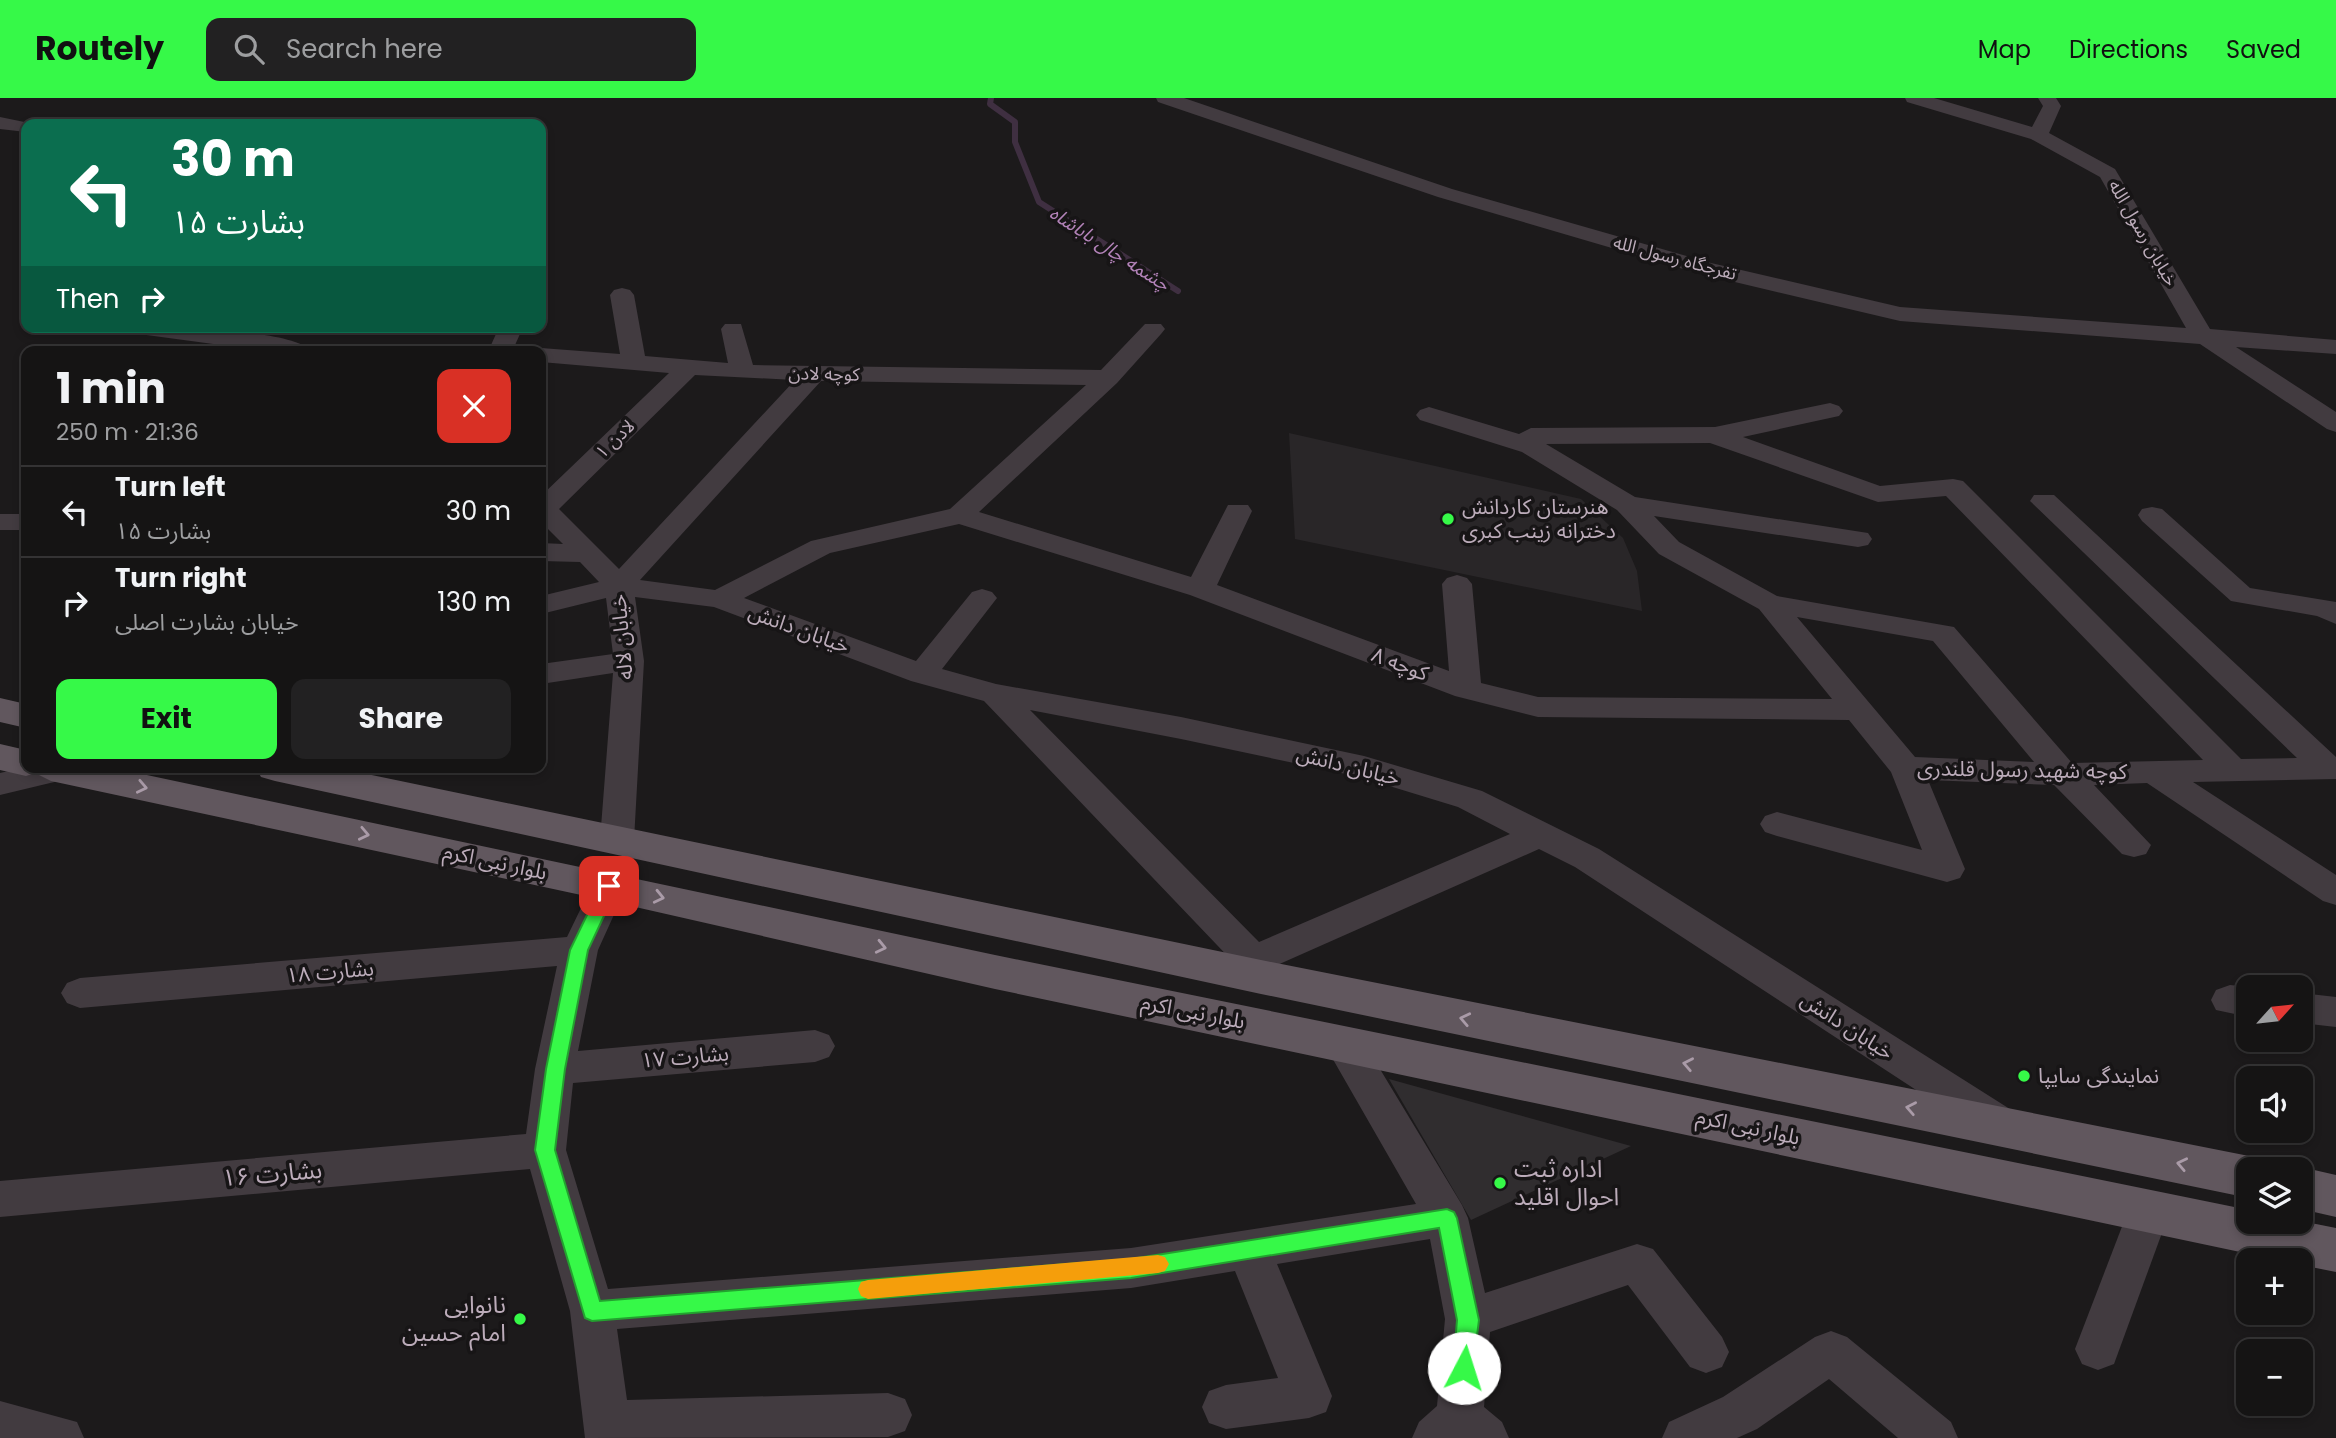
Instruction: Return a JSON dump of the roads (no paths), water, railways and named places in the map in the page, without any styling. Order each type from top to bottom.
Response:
[{"type":"main road","points":[[0,710],[21,715]]},
{"type":"main road","name":"بلوار نبی اکرم","points":[[0,757],[21,762]]},
{"type":"main road","name":"بلوار نبی اکرم","points":[[73,773],[609,886],[995,972],[2336,1250]]},
{"type":"main road","points":[[299,773],[1015,926],[1257,969],[2236,1174]]},
{"type":"main road","points":[[995,972],[1015,926]]},
{"type":"main road","points":[[2313,1191],[2336,1196]]},
{"type":"street","name":"تفرجگاه رسول الله","points":[[1165,98],[1284,136],[1445,193],[1705,268],[1887,311],[2201,334],[2336,347]]},
{"type":"street","name":"خیابان رسول الله","points":[[1914,98],[2038,135],[2108,173],[2201,334],[2324,411],[2336,424]]},
{"type":"street","points":[[2038,135],[2052,106],[2047,98]]},
{"type":"street","points":[[0,123],[21,125]]},
{"type":"street","points":[[622,295],[634,365]]},
{"type":"street","points":[[733,329],[741,372]]},
{"type":"street","points":[[719,599],[821,547],[960,515],[1108,379],[1153,329]]},
{"type":"street","points":[[185,333],[280,346]]},
{"type":"street","name":"کوچه لادن","points":[[546,356],[741,372],[1108,379]]},
{"type":"street","name":"لادن ۱","points":[[546,504],[687,369]]},
{"type":"street","points":[[546,604],[619,586],[814,374]]},
{"type":"street","points":[[1531,446],[1531,436],[1715,435],[1830,411]]},
{"type":"street","name":"کوچه شهید رسول قلندری","points":[[1429,415],[1531,446],[1627,504],[1669,548],[1769,603],[1906,768],[2063,774],[2332,769]]},
{"type":"street","points":[[1715,435],[1878,494],[1953,487],[2232,770]]},
{"type":"street","points":[[2044,500],[2332,769]]},
{"type":"street","points":[[1627,504],[1858,539]]},
{"type":"street","points":[[1199,589],[1238,511]]},
{"type":"street","name":"خیابان لاله","points":[[546,512],[619,586],[629,661],[617,840]]},
{"type":"street","name":"کوچه ۸","points":[[960,515],[1199,589],[1466,689],[1538,707],[1857,710]]},
{"type":"street","points":[[2152,515],[2241,595],[2326,608],[2336,615]]},
{"type":"street","points":[[0,522],[21,522]]},
{"type":"street","points":[[546,552],[586,554]]},
{"type":"street","points":[[1457,584],[1466,689]]},
{"type":"street","name":"خیابان دانش","points":[[619,586],[719,599],[922,674],[995,694],[1181,728],[1364,767],[1471,799],[1587,858],[2004,1126]]},
{"type":"street","points":[[922,674],[982,598]]},
{"type":"street","points":[[1769,603],[1943,634],[2063,774],[2134,845]]},
{"type":"street","points":[[546,673],[629,661]]},
{"type":"street","points":[[995,694],[1257,969],[1541,834]]},
{"type":"street","points":[[1777,824],[1947,869],[1906,768]]},
{"type":"street","name":"کوچه شهید رسول قلندری","points":[[2152,771],[2336,892]]},
{"type":"street","points":[[0,784],[29,773]]},
{"type":"street","points":[[609,886],[579,950],[555,1069],[545,1150],[592,1311],[607,1431],[888,1415]]},
{"type":"street","name":"بشارت ۱۸","points":[[80,993],[579,950]]},
{"type":"street","points":[[2314,1009],[2336,1012]]},
{"type":"street","points":[[1343,1042],[1447,1218],[1468,1320],[1460,1431]]},
{"type":"street","name":"بشارت ۱۷","points":[[555,1069],[815,1046]]},
{"type":"street","name":"بشارت ۱۶","points":[[0,1199],[545,1150]]},
{"type":"street","points":[[2098,1349],[2149,1211]]},
{"type":"street","points":[[592,1311],[1131,1268],[1447,1218]]},
{"type":"street","points":[[1226,1407],[1308,1396],[1249,1250]]},
{"type":"street","points":[[1468,1320],[1637,1263],[1706,1352]]},
{"type":"street","points":[[1686,1438],[1740,1413],[1831,1352],[1934,1438]]},
{"type":"street","points":[[0,1424],[56,1438]]},
{"type":"waterway","name":"چشمه چال باباشاه","points":[[991,98],[990,104],[1015,122],[1015,142],[1039,202],[1178,291]]},
{"type":"place","name":"هنرستان کاردانش دخترانه زینب کبری","points":[[1448,519]]},
{"type":"place","name":"نمایندگی سایپا","points":[[2024,1076]]},
{"type":"place","name":"اداره ثبت احوال اقلید","points":[[1500,1183]]},
{"type":"place","name":"نانوایی امام حسین","points":[[520,1319]]}]
